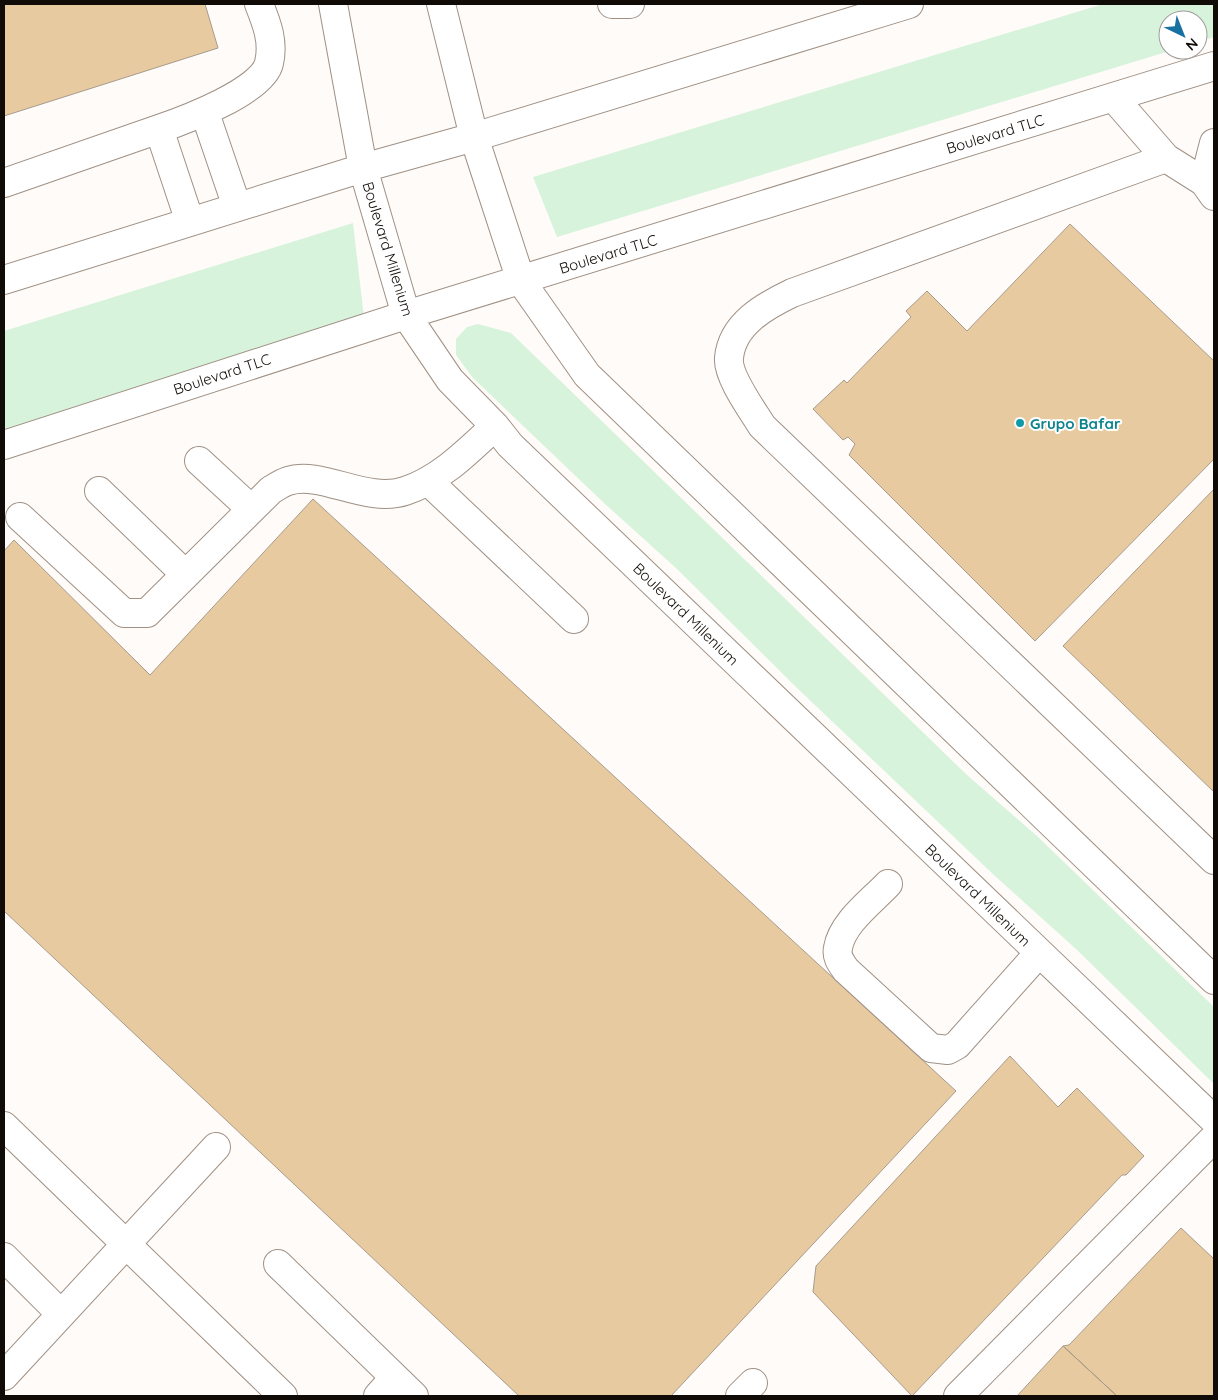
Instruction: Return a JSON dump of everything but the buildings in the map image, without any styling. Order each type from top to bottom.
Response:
[{"type":"street","points":[[4,183],[205,113],[261,79],[269,65],[272,46],[269,28],[259,4]]},
{"type":"street","name":"Boulevard Millenium","points":[[333,4],[363,168],[406,315],[450,380],[496,426],[510,445],[1214,1120]]},
{"type":"street","points":[[441,4],[474,137],[521,281],[588,375],[1214,980]]},
{"type":"street","points":[[612,4],[630,4]]},
{"type":"street","points":[[4,280],[363,168],[474,137],[909,4]]},
{"type":"street","name":"Boulevard TLC","points":[[4,444],[406,315],[1214,66]]},
{"type":"street","points":[[1113,97],[1166,158],[1209,189],[1214,143]]},
{"type":"street","points":[[205,113],[238,207]]},
{"type":"street","points":[[160,129],[190,222]]},
{"type":"street","points":[[1166,158],[792,293],[763,307],[737,333],[728,359],[739,391],[762,426],[1214,860]]},
{"type":"street","points":[[20,517],[124,613],[146,613],[270,490],[288,481],[311,480],[371,494],[404,492],[428,480],[459,459],[496,426]]},
{"type":"street","points":[[199,460],[250,508]]},
{"type":"street","points":[[428,480],[574,619]]},
{"type":"street","points":[[99,491],[185,574]]},
{"type":"street","points":[[888,884],[851,922],[838,948],[839,960],[846,970],[931,1048],[948,1050],[957,1045],[1039,953]]},
{"type":"street","points":[[4,1126],[283,1396]]},
{"type":"street","points":[[958,1396],[1214,1138]]},
{"type":"street","points":[[4,1376],[125,1243],[216,1147]]},
{"type":"street","points":[[4,1257],[61,1314]]},
{"type":"street","points":[[278,1264],[386,1387],[414,1396]]},
{"type":"green space","points":[[1103,4],[1214,4],[1214,37],[1208,39],[1208,10],[1158,10],[1158,55],[557,237],[533,177]]},
{"type":"green space","points":[[353,223],[364,317],[4,430],[4,331]]},
{"type":"green space","points":[[478,324],[511,333],[967,775],[1037,836],[1214,1007],[1214,1084],[1076,949],[995,876],[797,688],[677,569],[604,503],[473,378],[456,355],[456,339],[467,327]]},
{"type":"place","name":"Grupo Bafar","points":[[1020,423]]}]
